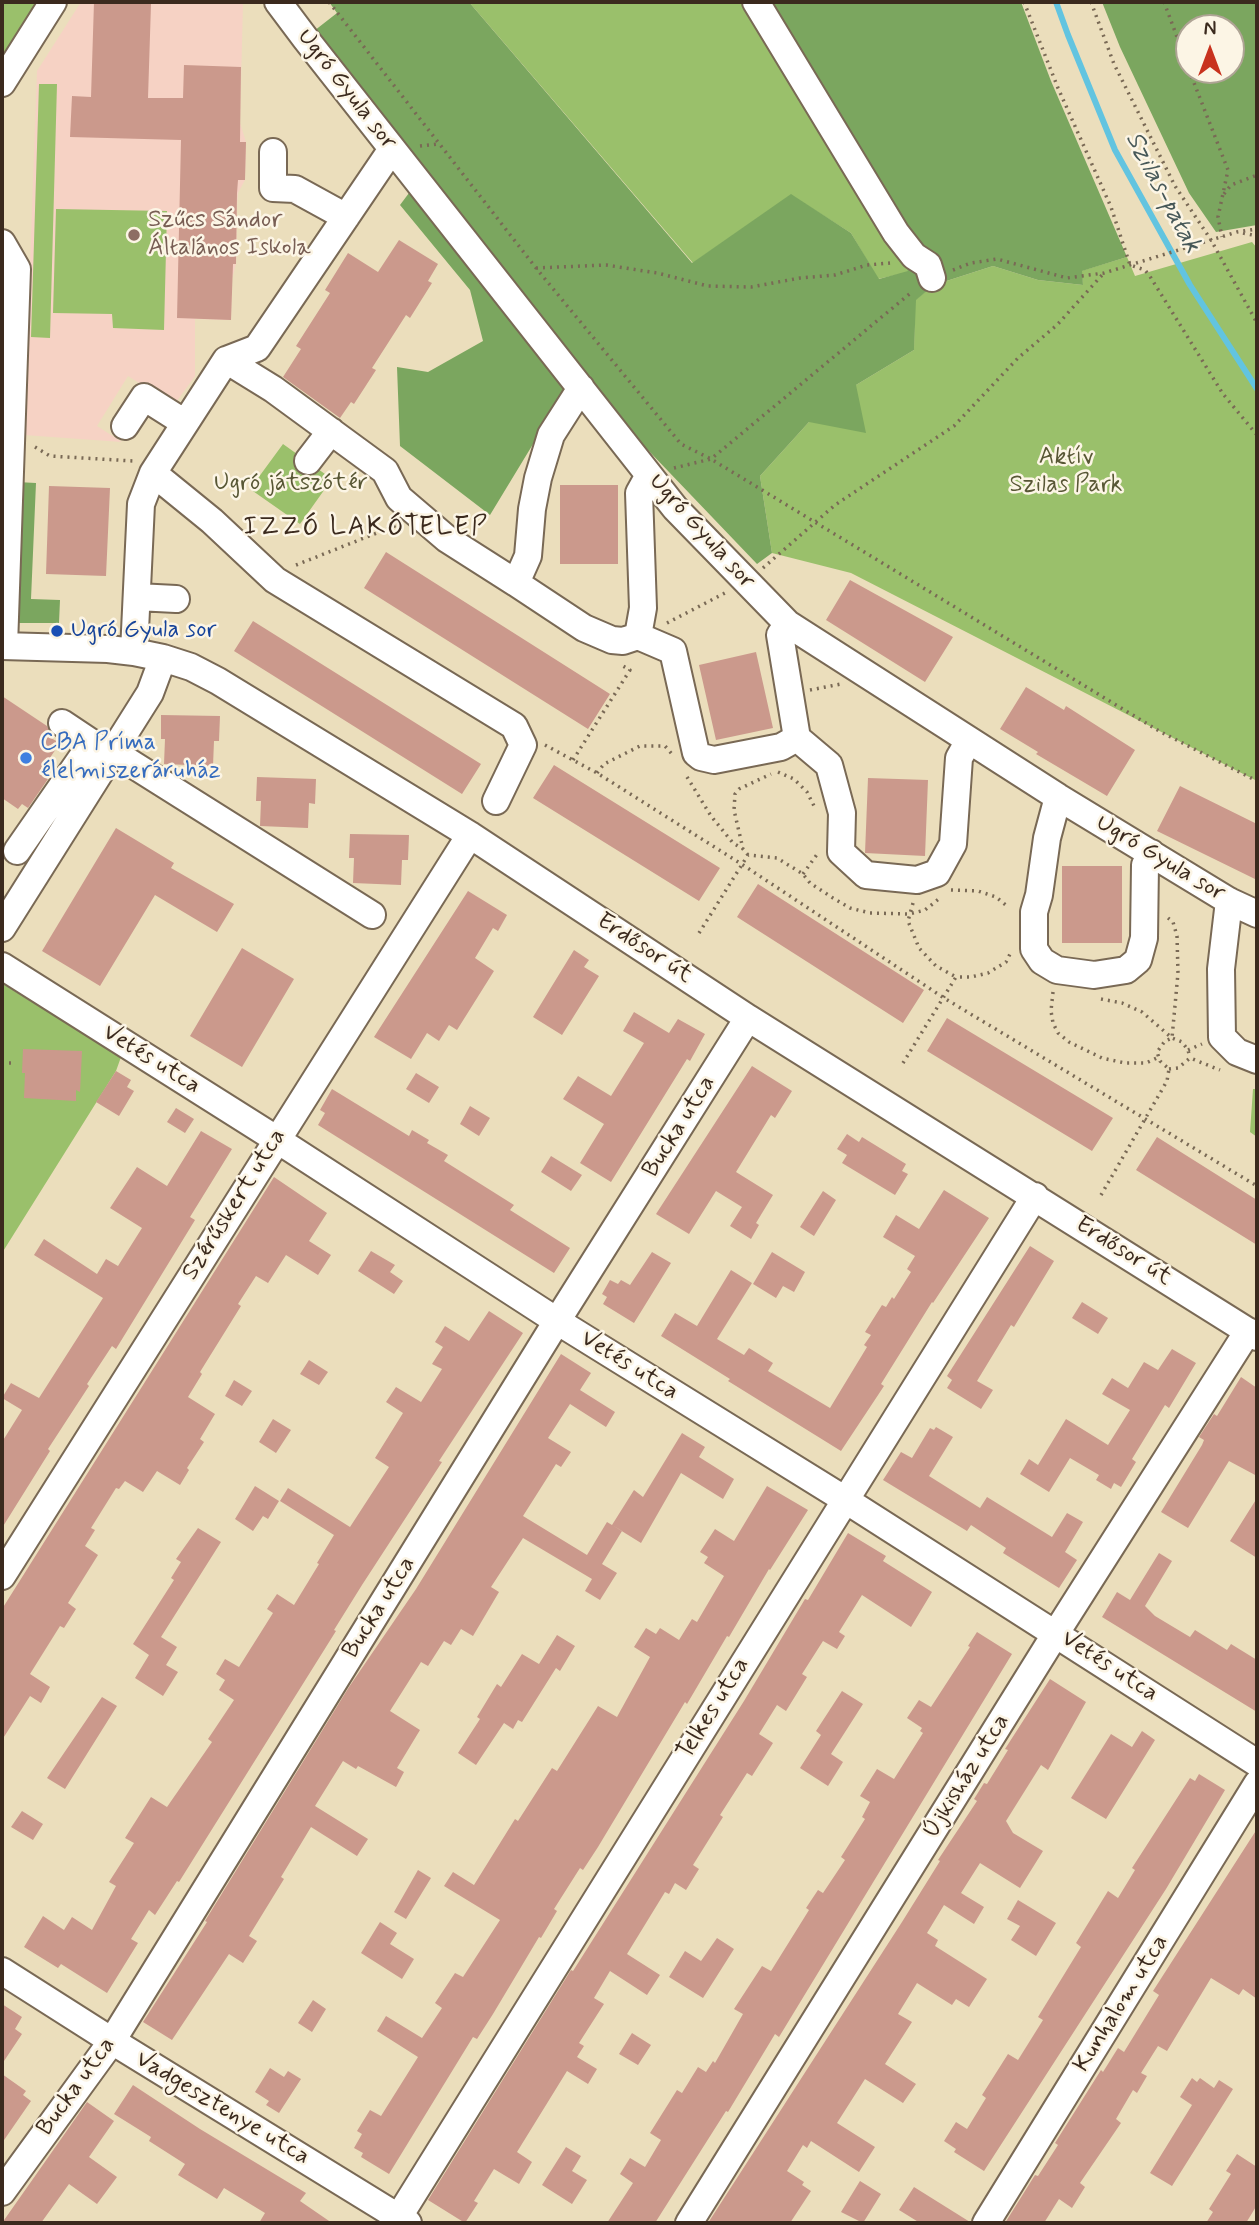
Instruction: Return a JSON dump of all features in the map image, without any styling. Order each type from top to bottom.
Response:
[{"type":"street","points":[[2,83],[53,2]]},
{"type":"street","name":"Ugró Gyula sor","points":[[278,2],[675,508],[788,624],[968,742],[1229,901],[1257,914]]},
{"type":"street","points":[[756,2],[896,233],[914,256],[928,265],[933,278]]},
{"type":"street","points":[[134,652],[141,504],[153,473],[226,360],[257,348],[392,149]]},
{"type":"street","points":[[272,152],[272,188],[295,189],[346,217]]},
{"type":"street","points":[[2,243],[17,269],[3,646]]},
{"type":"street","points":[[226,360],[272,389],[385,471],[399,498],[447,539],[584,628],[612,640],[623,641],[638,636],[673,651],[696,753],[692,764]]},
{"type":"street","points":[[516,583],[528,556],[534,499],[551,435],[581,388]]},
{"type":"street","points":[[125,426],[144,397],[185,424]]},
{"type":"street","points":[[308,461],[331,431]]},
{"type":"street","points":[[153,473],[212,520],[275,580],[514,726],[523,745],[496,801]]},
{"type":"street","points":[[638,636],[643,608],[639,493],[649,475]]},
{"type":"street","points":[[137,597],[176,598]]},
{"type":"street","points":[[788,624],[780,635],[797,737],[830,765],[842,813],[841,852],[866,875],[917,880],[937,873],[953,844],[959,758],[968,742]]},
{"type":"street","name":"Erdősor út","points":[[3,646],[134,652],[191,667],[218,681],[470,835],[748,1018],[1252,1334]]},
{"type":"street","points":[[2,928],[150,693],[163,658]]},
{"type":"street","points":[[40,867],[9,847],[92,743],[62,723]]},
{"type":"street","points":[[692,764],[714,760],[774,761],[780,747],[797,737]]},
{"type":"street","points":[[113,752],[372,915]]},
{"type":"street","points":[[1058,797],[1047,838],[1034,912],[1034,949],[1042,961],[1057,970],[1094,975],[1126,970],[1138,960],[1144,938],[1145,865],[1151,853]]},
{"type":"street","name":"Szérűskert utca","points":[[2,1576],[470,835]]},
{"type":"street","points":[[1229,901],[1221,969],[1222,1037],[1237,1052],[1257,1060]]},
{"type":"street","name":"Vetés utca","points":[[2,966],[557,1321],[844,1499],[1257,1763]]},
{"type":"street","name":"Bucka utca","points":[[2,2192],[112,2041],[557,1321],[748,1018]]},
{"type":"street","name":"Telkes utca","points":[[401,2221],[844,1499],[1035,1196]]},
{"type":"street","name":"Újkisház utca","points":[[689,2223],[1056,1633],[1252,1334]]},
{"type":"street","name":"Kunhalom utca","points":[[986,2223],[1257,1784]]},
{"type":"street","name":"Vadgesztenye utca","points":[[2,1970],[401,2221]]},
{"type":"path","points":[[329,2],[537,268],[681,444],[711,459],[1159,731],[1257,781]]},
{"type":"path","points":[[1024,2],[1058,88],[1111,207],[1130,265]]},
{"type":"path","points":[[1091,2],[1114,64],[1175,186],[1211,240],[1257,323]]},
{"type":"path","points":[[1164,2],[1175,31]]},
{"type":"path","points":[[1195,84],[1228,170],[1218,217],[1222,237]]},
{"type":"path","points":[[1223,195],[1231,185],[1257,175]]},
{"type":"path","points":[[649,475],[711,459],[920,285],[933,278],[971,263],[997,259],[1067,278],[1104,273],[1237,232],[1257,229]]},
{"type":"path","points":[[1237,232],[1257,236]]},
{"type":"path","points":[[537,268],[606,265],[657,273],[708,286],[751,288],[800,278],[835,275],[867,265],[891,263],[914,256]]},
{"type":"path","points":[[1130,265],[1145,271],[1151,278],[1223,394],[1257,435]]},
{"type":"path","points":[[638,636],[746,582],[835,505],[954,426],[1018,358],[1057,325],[1104,273]]},
{"type":"path","points":[[11,441],[24,441],[50,456],[133,461],[153,473]]},
{"type":"path","points":[[275,580],[283,571],[400,524],[411,508]]},
{"type":"path","points":[[573,760],[630,670],[617,663]]},
{"type":"path","points":[[791,694],[845,683],[856,668]]},
{"type":"path","points":[[523,745],[543,744],[597,773],[743,865],[944,998],[1257,1186]]},
{"type":"path","points":[[597,773],[604,764],[639,746],[665,746],[692,764],[711,816],[733,843],[748,855]]},
{"type":"path","points":[[743,849],[734,810],[735,794],[774,761],[807,792],[817,814]]},
{"type":"path","points":[[699,933],[743,865]]},
{"type":"path","points":[[917,880],[918,890],[908,922],[911,933],[928,959],[956,977],[971,977],[1000,967],[1006,962],[1012,948]]},
{"type":"path","points":[[1010,913],[1007,906],[1027,895],[1039,895]]},
{"type":"path","points":[[1144,910],[1162,914],[1173,922],[1177,936],[1178,973],[1172,1038],[1157,1052],[1160,1061],[1169,1069],[1178,1068],[1190,1058]]},
{"type":"path","points":[[903,1063],[956,977]]},
{"type":"path","points":[[1053,990],[1053,1023],[1058,1033],[1069,1042],[1102,1058],[1125,1063],[1146,1063],[1159,1057]]},
{"type":"path","points":[[1172,1038],[1182,1042],[1190,1058]]},
{"type":"path","points":[[1190,1058],[1222,1070]]},
{"type":"path","points":[[2,1063],[11,1063]]},
{"type":"path","points":[[1101,1195],[1167,1081],[1169,1069]]},
{"type":"shaded area","name":"Szűcs Sándor Általános Iskola","points":[[81,2],[243,2],[240,123],[246,142],[245,180],[238,193],[231,320],[195,319],[195,376],[174,405],[128,376],[97,426],[122,442],[24,435],[37,71]]},
{"type":"green space","points":[[2,2],[39,2],[2,58]]},
{"type":"green space","points":[[329,2],[469,2],[692,263],[791,194],[851,233],[879,279],[908,271],[744,2],[1021,2],[1051,81],[1127,257],[1082,271],[1083,285],[1038,280],[993,266],[934,285],[916,300],[914,350],[856,385],[866,433],[809,422],[760,476],[772,553],[757,564],[646,448],[585,396],[544,426],[490,515],[400,446],[397,367],[428,372],[483,341],[470,290],[400,205],[418,181],[305,38],[337,13]]},
{"type":"green space","points":[[469,2],[744,2],[909,272],[878,279],[851,233],[791,195],[693,263]]},
{"type":"green space","points":[[1102,2],[1257,2],[1257,225],[1216,232],[1189,193],[1120,47]]},
{"type":"green space","points":[[39,84],[57,84],[50,338],[31,337]]},
{"type":"green space","points":[[56,209],[167,211],[164,330],[113,328],[112,314],[53,313]]},
{"type":"green space","name":"Aktív Szilas Park","points":[[1252,242],[1257,248],[1257,781],[851,573],[772,553],[760,476],[809,422],[856,385],[914,350],[915,300],[934,285],[993,266],[1038,280],[1083,285],[1081,271],[1127,257],[1135,276]]},
{"type":"green space","name":"Ugró játszótér","points":[[283,444],[332,479],[300,524],[250,489]]},
{"type":"green space","points":[[17,482],[36,483],[31,599],[60,600],[59,623],[11,623]]},
{"type":"green space","points":[[3,984],[121,1057],[116,1071],[2,1253]]},
{"type":"green space","points":[[1253,1089],[1257,1089],[1257,1137],[1250,1132]]},
{"type":"building","points":[[94,2],[151,4],[148,98],[183,98],[184,65],[241,67],[240,142],[246,142],[245,180],[238,180],[236,264],[233,264],[231,320],[177,318],[181,140],[70,137],[72,96],[91,97]]},
{"type":"building","points":[[399,240],[438,264],[428,281],[432,283],[410,318],[406,315],[372,368],[376,370],[354,404],[351,402],[340,418],[283,377],[301,349],[296,346],[330,293],[325,290],[348,253],[378,272]]},
{"type":"building","points":[[560,485],[618,485],[618,564],[560,564]]},
{"type":"building","points":[[49,486],[110,488],[106,576],[46,574]]},
{"type":"building","points":[[386,552],[610,694],[588,729],[364,588]]},
{"type":"building","points":[[850,580],[953,637],[925,682],[826,620]]},
{"type":"building","points":[[253,621],[481,764],[462,794],[234,651]]},
{"type":"building","points":[[756,652],[773,728],[716,740],[699,665]]},
{"type":"building","points":[[1026,687],[1064,710],[1066,706],[1135,750],[1107,796],[1000,729]]},
{"type":"building","name":"CBA Príma élelmiszeráruház","points":[[2,696],[47,726],[51,734],[49,737],[60,743],[39,774],[48,779],[28,808],[22,804],[18,809],[2,798]]},
{"type":"building","points":[[161,715],[220,716],[219,741],[214,741],[213,766],[164,764],[165,739],[161,739]]},
{"type":"building","points":[[554,765],[720,868],[699,901],[533,798]]},
{"type":"building","points":[[257,777],[316,779],[315,804],[309,803],[308,828],[260,826],[261,801],[256,801]]},
{"type":"building","points":[[868,778],[928,780],[925,856],[865,853]]},
{"type":"building","points":[[1180,786],[1257,824],[1257,880],[1157,831]]},
{"type":"building","points":[[116,828],[174,863],[171,868],[234,904],[217,932],[155,895],[100,986],[42,951]]},
{"type":"building","points":[[350,834],[409,835],[408,860],[402,860],[401,885],[353,883],[354,858],[349,858]]},
{"type":"building","points":[[1062,866],[1122,866],[1122,943],[1062,943]]},
{"type":"building","points":[[758,884],[924,990],[903,1023],[737,917]]},
{"type":"building","points":[[468,891],[507,915],[498,931],[493,928],[475,958],[494,971],[457,1030],[449,1025],[439,1041],[427,1033],[411,1059],[374,1037]]},
{"type":"building","points":[[242,948],[294,979],[242,1067],[190,1036]]},
{"type":"building","points":[[574,950],[589,960],[584,967],[599,976],[562,1035],[533,1017]]},
{"type":"building","points":[[634,1012],[669,1033],[678,1019],[705,1034],[611,1182],[580,1163],[604,1124],[563,1099],[578,1076],[611,1096],[644,1043],[623,1031]]},
{"type":"building","points":[[947,1018],[1113,1118],[1092,1151],[927,1051]]},
{"type":"building","points":[[23,1049],[82,1051],[80,1092],[76,1090],[76,1101],[24,1098]]},
{"type":"building","points":[[752,1066],[792,1091],[775,1118],[771,1115],[736,1172],[773,1195],[756,1223],[759,1225],[751,1239],[730,1226],[742,1207],[716,1191],[689,1234],[656,1214]]},
{"type":"building","points":[[116,1071],[131,1080],[127,1087],[134,1091],[119,1116],[96,1102]]},
{"type":"building","points":[[416,1073],[439,1087],[429,1103],[406,1089]]},
{"type":"building","points":[[332,1089],[409,1136],[412,1130],[429,1140],[427,1143],[448,1155],[444,1161],[514,1205],[510,1210],[570,1248],[554,1273],[318,1125],[325,1113],[320,1110]]},
{"type":"building","points":[[470,1106],[490,1118],[479,1136],[460,1124]]},
{"type":"building","points":[[176,1108],[194,1119],[185,1133],[167,1122]]},
{"type":"building","points":[[201,1131],[232,1149],[190,1217],[195,1220],[116,1349],[112,1346],[87,1384],[89,1386],[2,1528],[2,1442],[22,1410],[2,1398],[11,1383],[39,1398],[103,1298],[34,1255],[44,1239],[97,1274],[106,1259],[118,1266],[142,1228],[110,1208],[137,1167],[167,1186]]},
{"type":"building","points":[[847,1134],[859,1142],[862,1137],[906,1164],[902,1171],[908,1174],[895,1195],[842,1163],[847,1155],[837,1149]]},
{"type":"building","points":[[1157,1137],[1257,1200],[1257,1245],[1136,1170]]},
{"type":"building","points":[[551,1156],[582,1175],[571,1191],[541,1172]]},
{"type":"building","points":[[274,1177],[327,1213],[309,1241],[331,1255],[318,1275],[286,1255],[268,1283],[256,1276],[188,1397],[215,1414],[200,1439],[204,1442],[187,1468],[189,1470],[180,1485],[157,1471],[143,1492],[125,1481],[119,1489],[116,1488],[91,1528],[95,1530],[85,1546],[98,1555],[68,1603],[76,1609],[64,1628],[60,1626],[30,1674],[50,1687],[41,1703],[30,1696],[2,1740],[2,1609]]},
{"type":"building","points":[[944,1190],[989,1218],[932,1302],[881,1384],[884,1386],[841,1451],[661,1336],[675,1313],[697,1326],[731,1270],[752,1283],[717,1339],[744,1355],[749,1348],[773,1363],[768,1371],[830,1408],[867,1347],[864,1345],[871,1335],[865,1332],[882,1305],[886,1307],[892,1297],[894,1299],[911,1272],[907,1269],[915,1256],[883,1237],[896,1215],[919,1229]]},
{"type":"building","points":[[823,1191],[836,1200],[814,1236],[800,1227]]},
{"type":"building","points":[[1030,1246],[1054,1261],[977,1381],[993,1390],[981,1409],[947,1388],[952,1380],[947,1376]]},
{"type":"building","points":[[371,1251],[395,1265],[390,1272],[403,1281],[394,1294],[358,1271]]},
{"type":"building","points":[[652,1252],[671,1263],[634,1323],[603,1304],[607,1297],[602,1294],[610,1280],[618,1284],[621,1280],[630,1285]]},
{"type":"building","points":[[772,1252],[805,1272],[794,1292],[783,1286],[776,1298],[753,1284]]},
{"type":"building","points":[[1082,1302],[1108,1318],[1098,1334],[1072,1318]]},
{"type":"building","points":[[489,1311],[523,1333],[439,1461],[442,1462],[362,1585],[179,1882],[177,1881],[155,1915],[149,1910],[131,1939],[138,1943],[107,1993],[61,1964],[58,1968],[24,1947],[43,1916],[64,1930],[72,1917],[92,1930],[116,1886],[109,1882],[134,1843],[125,1838],[151,1797],[167,1807],[212,1742],[208,1739],[234,1700],[219,1690],[225,1680],[216,1674],[225,1659],[239,1667],[273,1613],[267,1609],[277,1594],[294,1605],[319,1564],[317,1563],[334,1535],[280,1501],[288,1488],[350,1527],[389,1467],[375,1458],[403,1413],[386,1402],[396,1387],[421,1402],[442,1369],[432,1364],[443,1347],[435,1342],[445,1326],[469,1341]]},
{"type":"building","points":[[1172,1349],[1196,1363],[1169,1408],[1165,1405],[1132,1459],[1136,1462],[1121,1487],[1114,1483],[1111,1489],[1096,1480],[1099,1475],[1070,1458],[1049,1492],[1020,1474],[1029,1459],[1038,1465],[1066,1419],[1108,1445],[1130,1410],[1102,1394],[1112,1378],[1128,1388],[1144,1362],[1158,1370]]},
{"type":"building","points":[[561,1354],[591,1373],[580,1390],[615,1412],[606,1427],[570,1404],[548,1438],[571,1452],[561,1467],[556,1464],[523,1516],[587,1555],[607,1522],[622,1531],[602,1564],[617,1573],[600,1600],[585,1591],[592,1579],[523,1538],[491,1587],[499,1592],[473,1636],[461,1629],[451,1645],[444,1641],[428,1666],[421,1662],[390,1711],[420,1730],[397,1768],[404,1772],[396,1787],[358,1766],[356,1769],[343,1761],[315,1806],[368,1839],[357,1856],[311,1827],[281,1877],[284,1879],[249,1936],[257,1941],[243,1963],[229,1954],[172,2040],[143,2022],[207,1922],[205,1921],[349,1687],[416,1589]]},
{"type":"building","points":[[309,1360],[328,1372],[319,1385],[300,1374]]},
{"type":"building","points":[[1241,1377],[1257,1388],[1257,1476],[1229,1461],[1188,1528],[1161,1512],[1202,1445],[1204,1440],[1199,1437],[1214,1414],[1217,1416]]},
{"type":"building","points":[[234,1380],[252,1391],[242,1406],[225,1396]]},
{"type":"building","points":[[273,1419],[291,1430],[276,1453],[259,1442]]},
{"type":"building","points":[[936,1427],[953,1437],[929,1476],[980,1508],[987,1497],[1052,1537],[1067,1513],[1083,1522],[1065,1552],[1077,1560],[1059,1588],[1003,1553],[1006,1548],[971,1525],[967,1531],[883,1480],[901,1452],[912,1458],[930,1428],[934,1430]]},
{"type":"building","points":[[682,1433],[705,1447],[699,1457],[734,1479],[723,1499],[681,1473],[641,1543],[612,1525],[634,1490],[643,1497]]},
{"type":"building","points":[[255,1486],[279,1501],[268,1519],[263,1516],[253,1531],[235,1519]]},
{"type":"building","points":[[767,1486],[808,1510],[687,1704],[685,1702],[598,1847],[583,1870],[580,1868],[554,1909],[557,1911],[541,1938],[539,1937],[477,2039],[473,2037],[389,2174],[361,2157],[363,2153],[354,2148],[362,2134],[357,2131],[370,2110],[381,2116],[418,2057],[377,2031],[386,2016],[422,2038],[442,2008],[435,2003],[455,1973],[463,1977],[500,1920],[444,1886],[453,1872],[474,1885],[515,1819],[518,1821],[552,1768],[557,1771],[598,1706],[617,1717],[650,1657],[634,1647],[646,1628],[656,1634],[660,1628],[679,1640],[692,1619],[697,1622],[724,1576],[704,1563],[708,1557],[700,1552],[715,1529],[734,1541]]},
{"type":"building","points":[[1257,1498],[1257,1558],[1230,1541]]},
{"type":"building","points":[[198,1528],[221,1542],[161,1637],[177,1647],[166,1665],[178,1672],[163,1696],[135,1678],[149,1655],[133,1644],[174,1580],[171,1578],[181,1562],[176,1559]]},
{"type":"building","points":[[848,1533],[886,1556],[883,1561],[932,1592],[911,1627],[862,1595],[839,1632],[845,1636],[837,1649],[823,1641],[802,1674],[807,1677],[786,1711],[777,1705],[759,1734],[773,1743],[752,1776],[747,1773],[720,1815],[723,1817],[693,1865],[699,1869],[686,1890],[675,1883],[669,1894],[665,1892],[627,1954],[660,1975],[647,1995],[610,1971],[594,1998],[604,2004],[579,2043],[584,2046],[577,2057],[597,2069],[588,2084],[567,2071],[517,2152],[532,2162],[519,2184],[494,2169],[474,2201],[478,2203],[465,2223],[428,2200]]},
{"type":"building","points":[[1159,1553],[1172,1561],[1145,1606],[1155,1616],[1190,1637],[1195,1630],[1227,1650],[1231,1644],[1257,1660],[1257,1712],[1102,1617],[1117,1592],[1130,1600]]},
{"type":"building","points":[[977,1632],[1012,1654],[779,2037],[775,2034],[728,2112],[726,2111],[655,2223],[607,2223],[633,2183],[620,2174],[630,2158],[645,2167],[661,2140],[650,2133],[677,2090],[682,2093],[698,2067],[706,2072],[713,2061],[715,2063],[743,2014],[734,2009],[762,1966],[771,1971],[809,1910],[806,1908],[818,1890],[823,1893],[845,1860],[841,1857],[865,1819],[862,1817],[870,1802],[860,1796],[877,1769],[894,1779],[923,1733],[920,1731],[922,1728],[907,1718],[919,1700],[931,1707]]},
{"type":"building","points":[[557,1635],[575,1646],[560,1671],[556,1668],[522,1722],[518,1720],[513,1729],[504,1723],[476,1765],[458,1753],[480,1719],[477,1717],[497,1684],[501,1687],[522,1654],[539,1664]]},
{"type":"building","points":[[1050,1679],[1086,1702],[1048,1770],[1041,1765],[1006,1821],[1013,1833],[1043,1851],[1020,1888],[980,1863],[961,1893],[984,1907],[974,1924],[944,1905],[927,1933],[938,1940],[935,1946],[987,1979],[969,2007],[956,1999],[952,2005],[917,1983],[898,2014],[912,2022],[885,2064],[916,2084],[903,2103],[865,2079],[837,2123],[875,2147],[859,2172],[811,2141],[807,2148],[803,2145],[787,2171],[804,2182],[802,2185],[811,2191],[790,2223],[708,2223],[902,1922],[977,1801],[974,1799],[984,1783],[987,1784],[1008,1750],[1005,1749]]},
{"type":"building","points":[[842,1691],[863,1704],[831,1754],[843,1762],[828,1786],[800,1768],[821,1735],[816,1731]]},
{"type":"building","points":[[102,1697],[117,1706],[65,1789],[47,1778]]},
{"type":"building","points":[[1142,1731],[1155,1740],[1106,1819],[1071,1798],[1111,1734],[1132,1747]]},
{"type":"building","points":[[1199,1774],[1225,1790],[1166,1889],[984,2171],[954,2152],[956,2149],[944,2141],[956,2122],[967,2129],[986,2098],[982,2095],[1008,2054],[1018,2060],[1043,2020],[1038,2017],[1081,1947],[1076,1943],[1108,1891],[1118,1898],[1135,1870],[1132,1868],[1190,1778],[1195,1781]]},
{"type":"building","points":[[22,1811],[43,1824],[33,1840],[11,1827]]},
{"type":"building","points":[[1257,1829],[1257,1999],[1243,1989],[1239,1995],[1211,1978],[1167,2051],[1158,2046],[1141,2073],[1147,2076],[1137,2093],[1133,2090],[1116,2119],[1121,2123],[1080,2183],[1085,2187],[1072,2208],[1059,2199],[1044,2223],[1005,2223],[1035,2175],[1038,2176],[1058,2145],[1055,2143],[1101,2070],[1103,2072],[1118,2048],[1124,2052],[1159,1995],[1153,1991]]},
{"type":"building","points":[[418,1870],[431,1878],[406,1919],[394,1912]]},
{"type":"building","points":[[1018,1900],[1056,1923],[1036,1956],[1011,1940],[1020,1926],[1007,1919]]},
{"type":"building","points":[[380,1922],[397,1933],[390,1944],[414,1959],[402,1979],[361,1953]]},
{"type":"building","points":[[717,1938],[734,1949],[703,1998],[669,1977],[685,1951],[701,1961]]},
{"type":"building","points":[[313,2000],[326,2009],[312,2032],[298,2023]]},
{"type":"building","points":[[2,2004],[22,2017],[15,2029],[22,2034],[2,2064]]},
{"type":"building","points":[[632,2033],[651,2045],[638,2065],[619,2054]]},
{"type":"building","points":[[270,2068],[284,2077],[288,2071],[301,2079],[279,2113],[266,2105],[269,2101],[255,2092]]},
{"type":"building","points":[[2,2074],[26,2091],[23,2095],[31,2101],[2,2143]]},
{"type":"building","points":[[1192,2078],[1197,2082],[1200,2078],[1214,2088],[1219,2080],[1233,2089],[1172,2186],[1150,2173],[1192,2105],[1180,2097]]},
{"type":"building","points":[[133,2085],[306,2193],[300,2201],[332,2223],[259,2223],[265,2213],[224,2188],[217,2199],[178,2175],[185,2164],[149,2141],[151,2137],[114,2114]]},
{"type":"building","points":[[87,2102],[114,2121],[89,2157],[117,2177],[97,2204],[69,2184],[41,2223],[2,2223]]},
{"type":"building","points":[[566,2147],[581,2156],[572,2171],[587,2180],[572,2204],[542,2185]]},
{"type":"building","points":[[1237,2154],[1257,2167],[1257,2205],[1246,2223],[1206,2223],[1213,2212],[1209,2209],[1231,2174],[1226,2171]]},
{"type":"building","points":[[860,2181],[881,2194],[863,2223],[841,2212]]},
{"type":"building","points":[[914,2187],[970,2223],[920,2223],[899,2210]]},
{"type":"waterway","name":"Szilas-patak","points":[[1056,2],[1115,150],[1190,285],[1257,389]]},
{"type":"place","name":"Szűcs Sándor Általános Iskola","points":[[134,235]]},
{"type":"place","name":"Ugró Gyula sor","points":[[57,631]]},
{"type":"place","name":"CBA Príma élelmiszeráruház","points":[[26,758]]},
{"type":"district","name":"IZZÓ LAKÓTELEP","points":[[366,529]]}]
